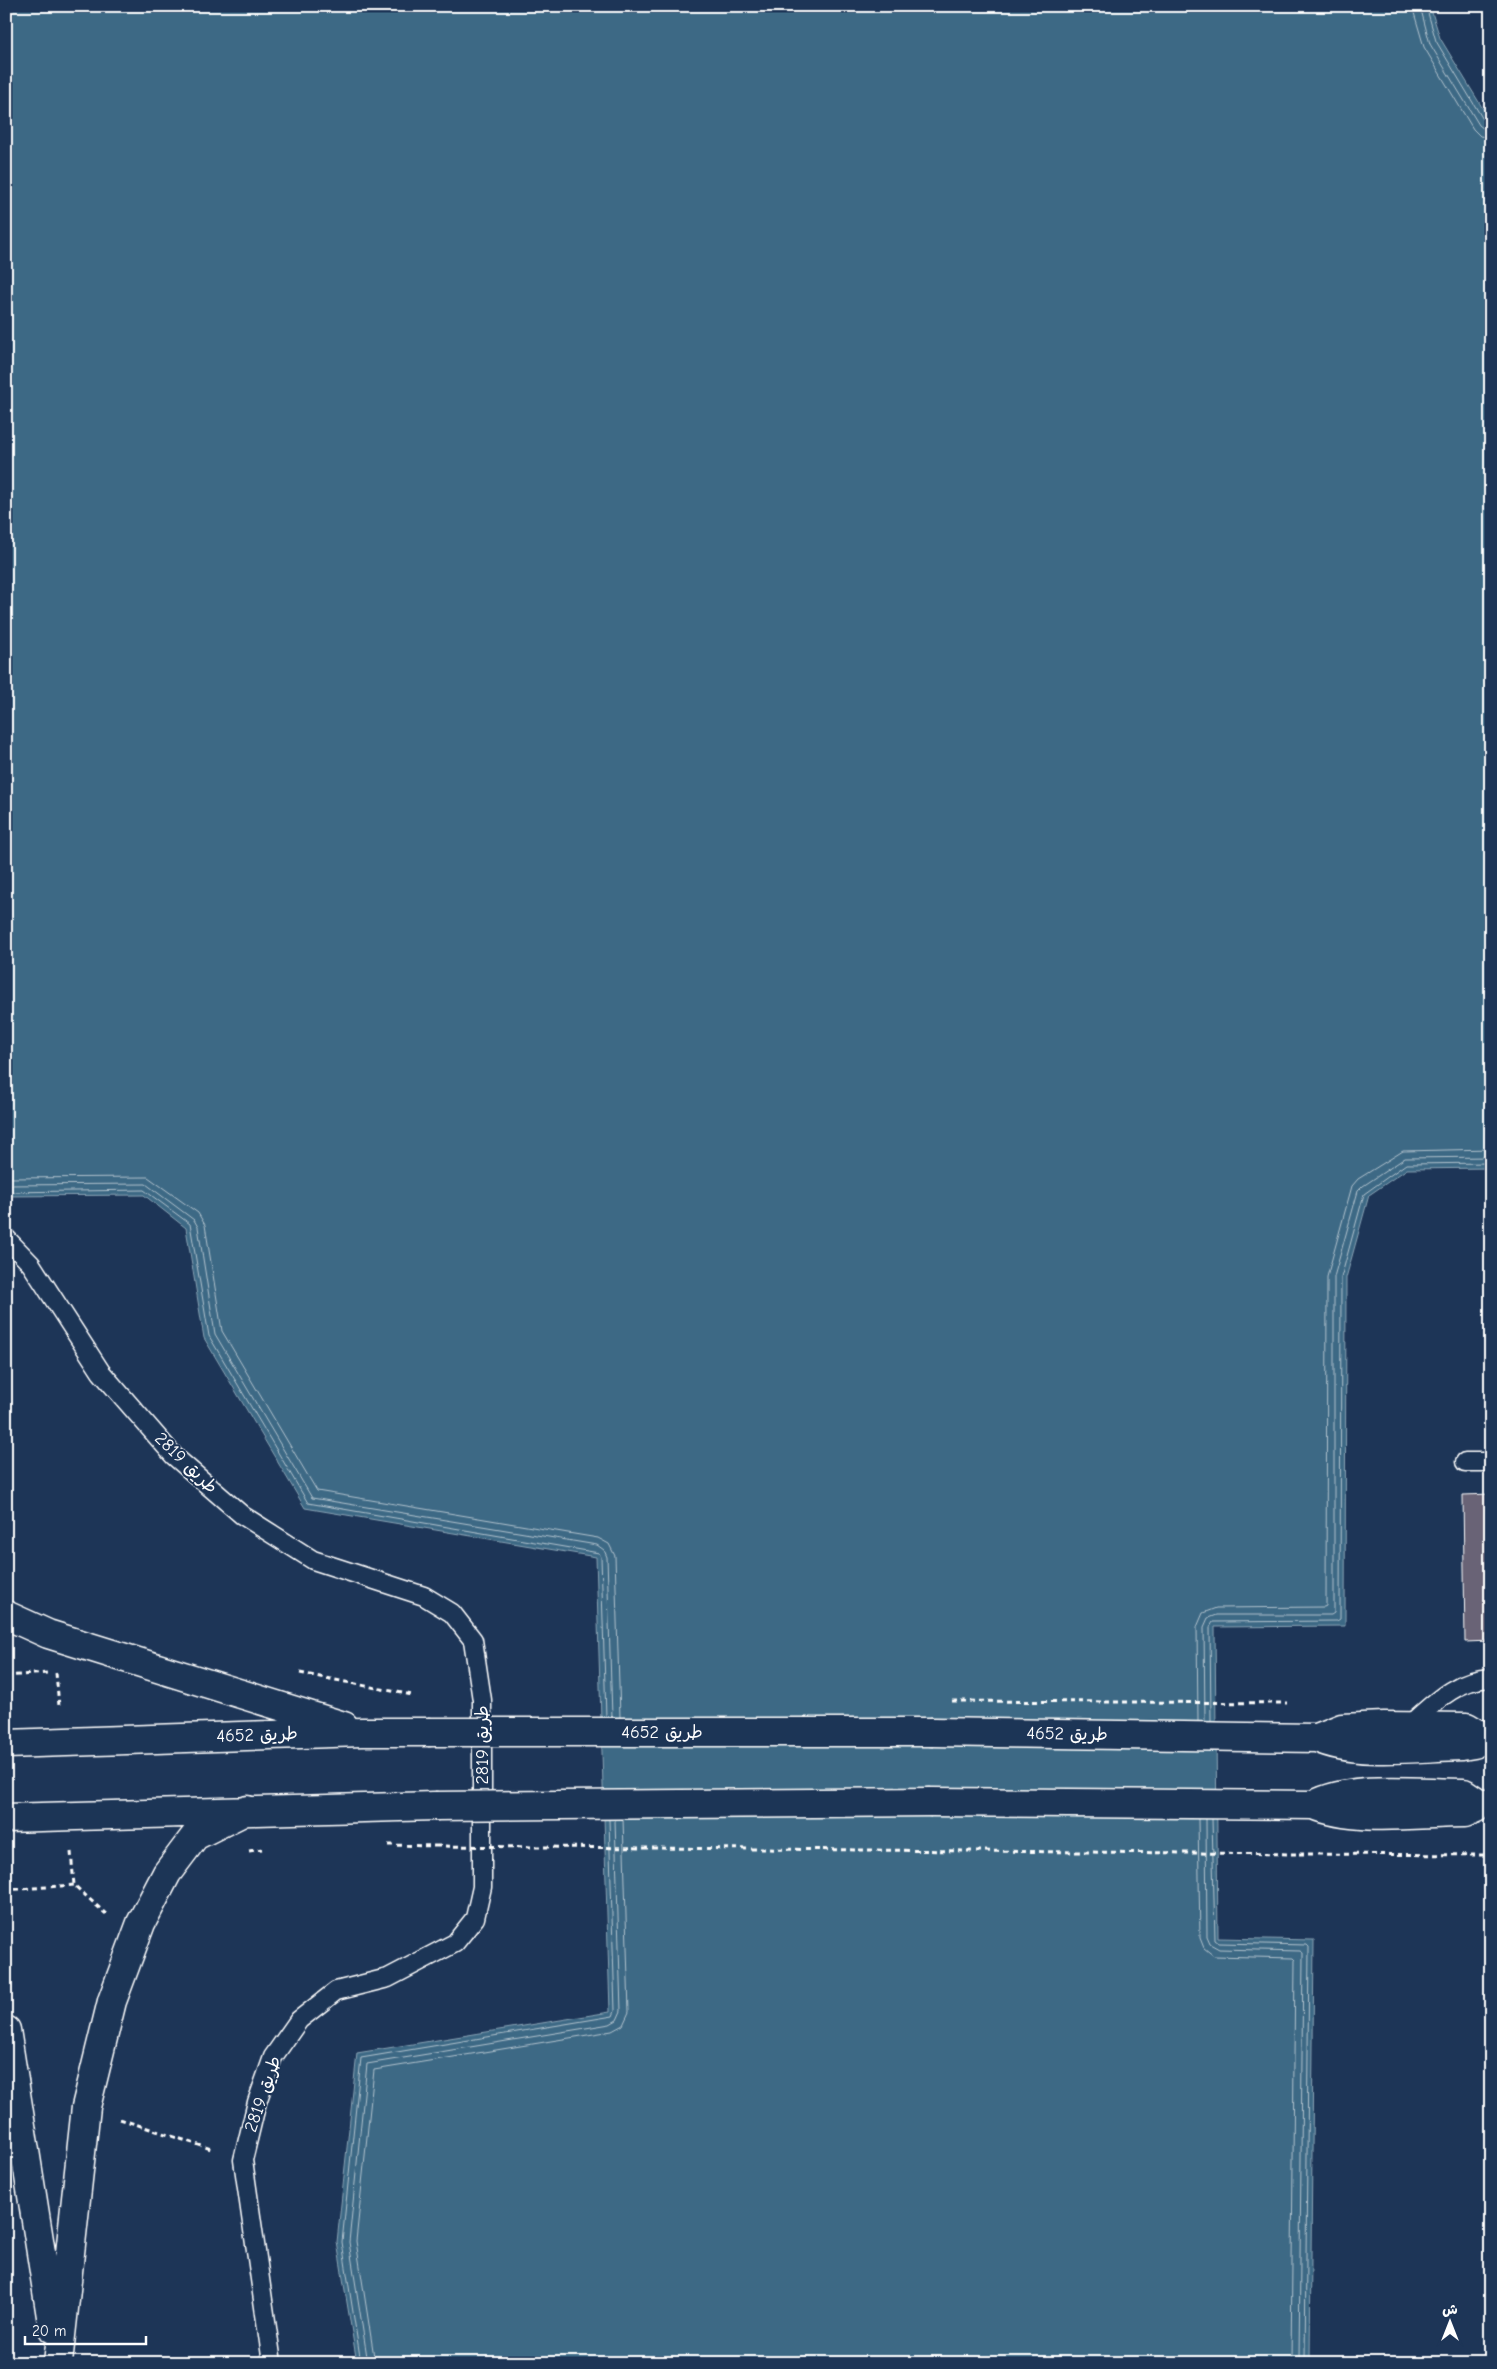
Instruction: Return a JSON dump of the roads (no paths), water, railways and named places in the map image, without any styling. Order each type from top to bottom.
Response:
[{"type":"street","points":[[6,1615],[56,1637],[362,1732]]},
{"type":"street","name":"طريق 4652","points":[[6,1744],[362,1732],[933,1732],[1317,1738],[1342,1728],[1408,1726],[1467,1727],[1487,1736]]},
{"type":"street","name":"طريق 4652","points":[[1317,1738],[1329,1744],[1356,1748],[1462,1746],[1474,1744],[1487,1736]]},
{"type":"street","points":[[6,1818],[435,1806],[931,1802],[1314,1805],[1326,1810],[1353,1815],[1465,1813],[1485,1803]]},
{"type":"street","points":[[58,2363],[86,2107],[112,2001],[135,1939],[167,1873],[195,1836],[246,1810]]},
{"type":"street","points":[[6,2030],[58,2363]]},
{"type":"lane","name":"طريق 2819","points":[[6,1238],[31,1264],[101,1372],[174,1456],[242,1515],[313,1560],[424,1596],[452,1614],[473,1640],[482,1700],[482,1887],[475,1918],[455,1943],[388,1978],[336,1991],[299,2020],[272,2057],[257,2102],[243,2160],[272,2363]]},
{"type":"lane","points":[[1465,1462],[1491,1462]]},
{"type":"lane","points":[[1408,1726],[1441,1696],[1462,1684],[1491,1678]]},
{"type":"water","points":[[6,6],[1430,6],[1440,38],[1491,122],[1491,1168],[1407,1169],[1369,1195],[1346,1278],[1345,1626],[1215,1627],[1218,1938],[1314,1940],[1310,2363],[357,2363],[337,2242],[357,2053],[610,2012],[596,1557],[305,1508],[204,1338],[186,1228],[144,1195],[6,1196]]}]
